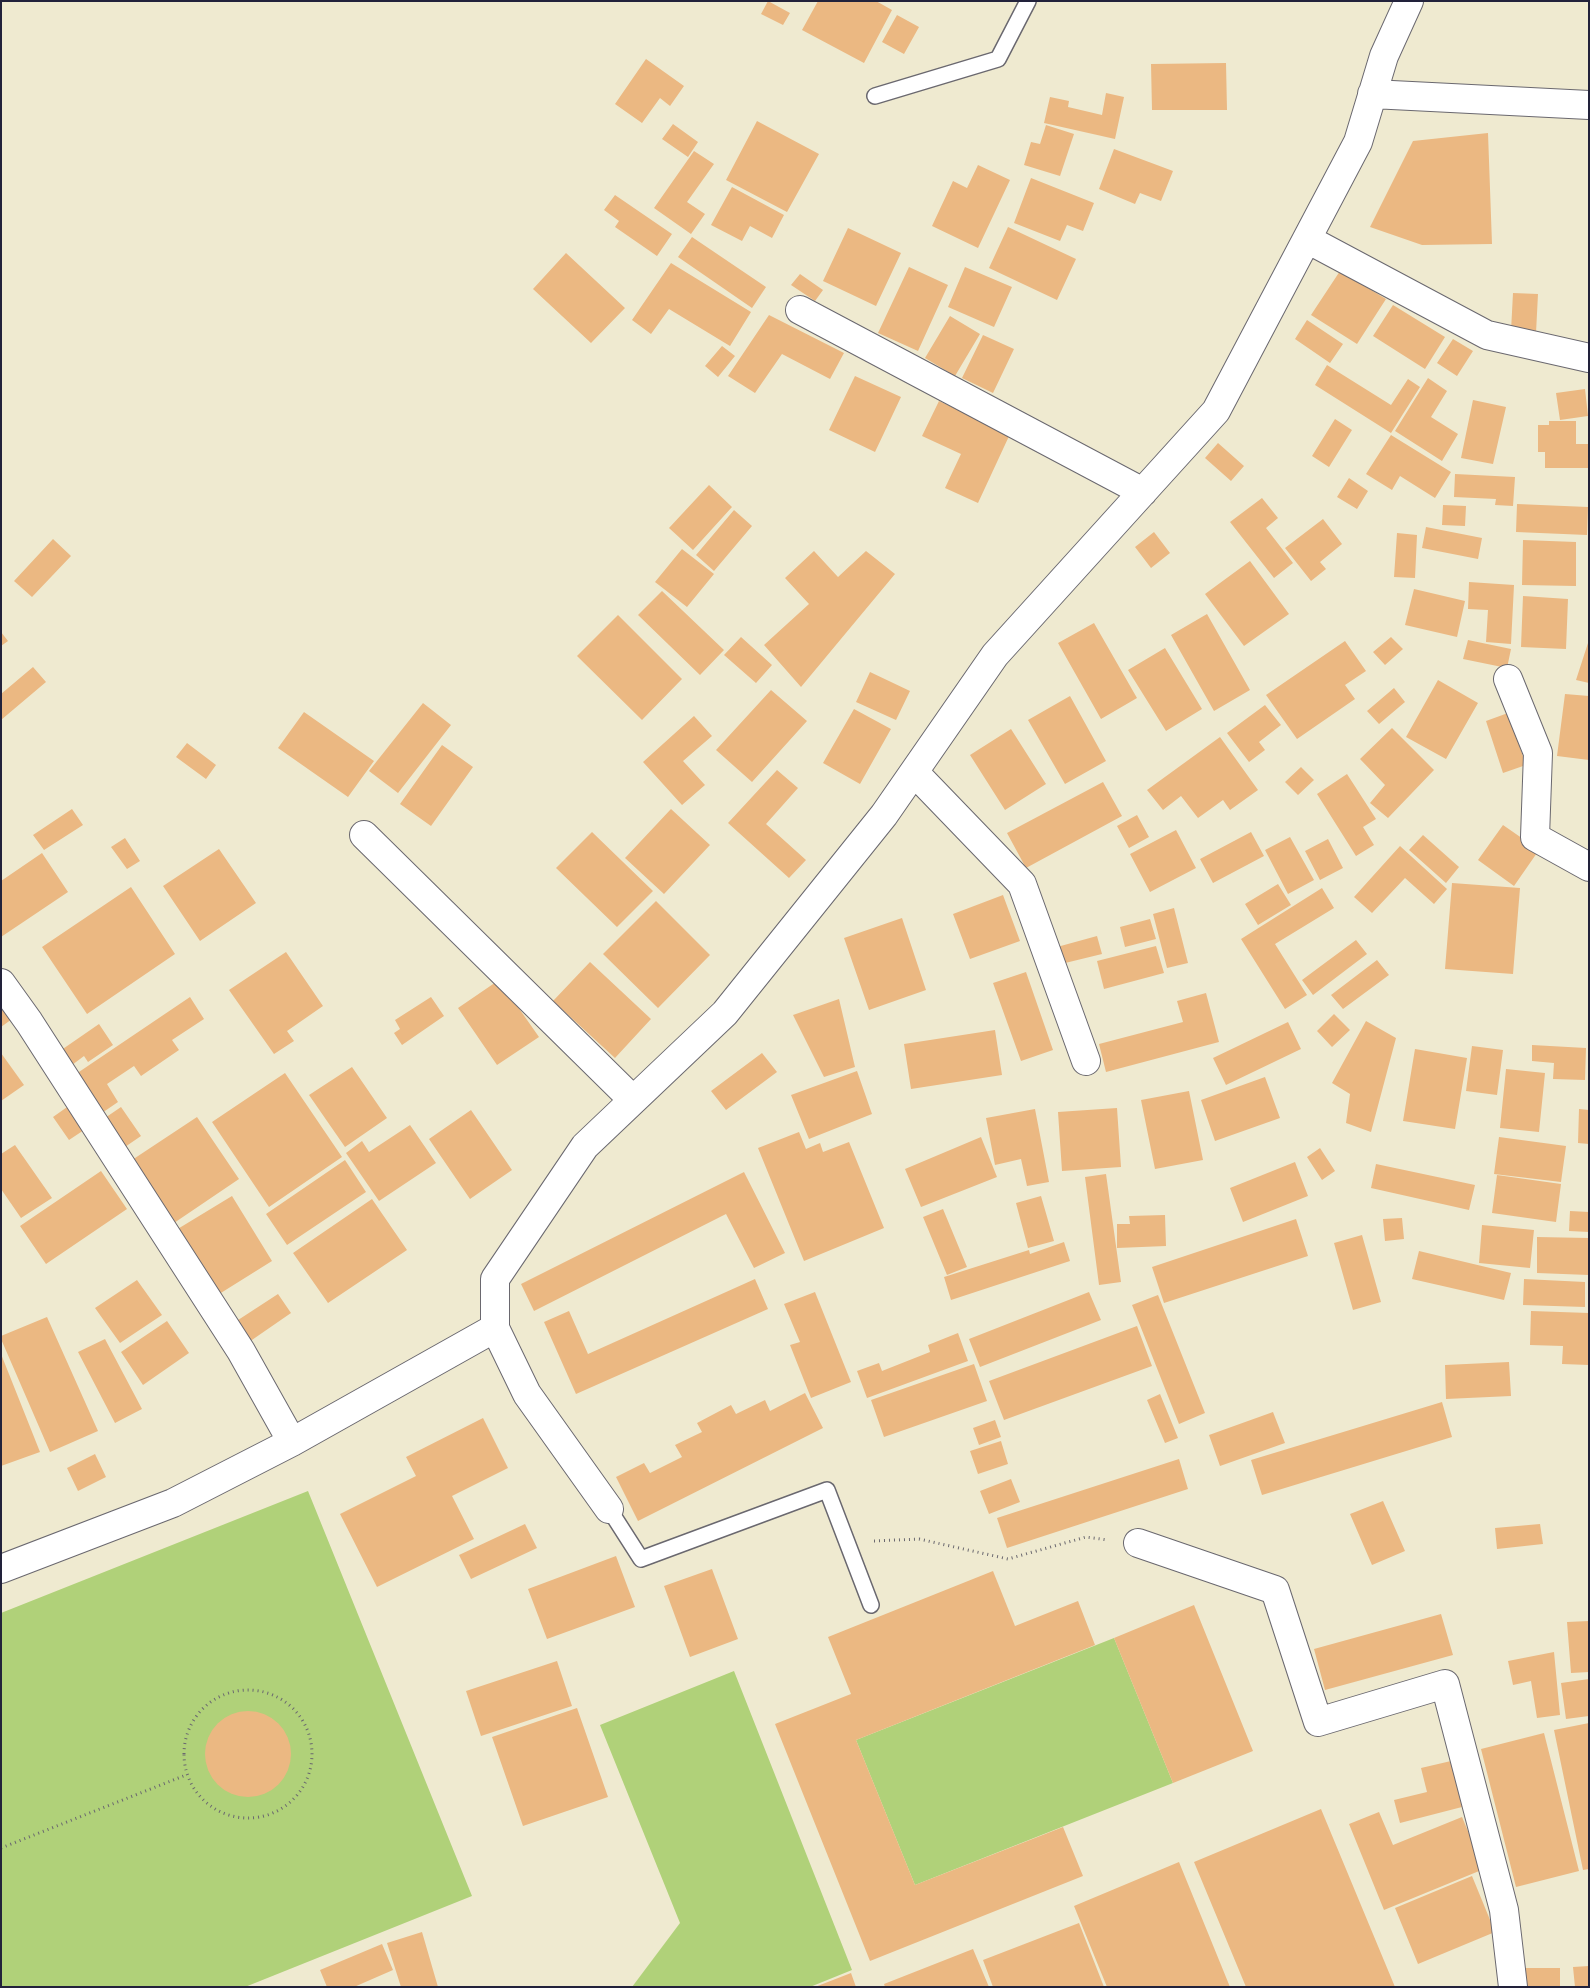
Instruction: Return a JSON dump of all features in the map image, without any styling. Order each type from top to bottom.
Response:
[{"type":"street","points":[[609,1509],[527,1394],[495,1328],[495,1279],[585,1146],[724,1013],[884,815],[996,655],[1216,411],[1358,142],[1384,56],[1409,1]]},
{"type":"street","points":[[1372,94],[1589,105]]},
{"type":"street","points":[[1307,239],[1487,335],[1589,358]]},
{"type":"street","points":[[800,310],[1143,492]]},
{"type":"street","points":[[1508,679],[1538,753],[1535,837],[1589,867]]},
{"type":"street","points":[[914,772],[1022,884],[1086,1061]]},
{"type":"street","points":[[364,836],[633,1100]]},
{"type":"street","points":[[1,984],[29,1022],[241,1351],[292,1442]]},
{"type":"street","points":[[1,1569],[173,1503],[292,1442],[495,1328]]},
{"type":"street","points":[[1138,1543],[1276,1590],[1318,1722],[1445,1684],[1504,1910],[1514,1987]]},
{"type":"lane","points":[[875,96],[998,59],[1028,1]]},
{"type":"lane","points":[[609,1509],[641,1559],[827,1490],[871,1605]]},
{"type":"path","points":[[847,1541],[918,1539],[1008,1559],[1086,1537],[1138,1543]]},
{"type":"path","points":[[236,1690],[272,1694],[301,1716],[313,1751],[304,1786],[277,1812],[241,1819],[207,1805],[186,1775],[184,1738],[203,1706],[236,1690]]},
{"type":"path","points":[[1,1848],[186,1775]]},
{"type":"green space","points":[[308,1491],[472,1896],[245,1987],[1,1987],[1,1613]]},
{"type":"green space","points":[[1114,1638],[1173,1783],[915,1885],[856,1740]]},
{"type":"green space","points":[[734,1671],[852,1970],[810,1987],[632,1987],[680,1923],[600,1725]]},
{"type":"building","points":[[768,1],[790,13],[783,25],[761,14]]},
{"type":"building","points":[[818,1],[876,1],[892,10],[864,63],[802,30]]},
{"type":"building","points":[[897,15],[919,27],[904,54],[882,42]]},
{"type":"building","points":[[646,59],[684,86],[670,106],[660,98],[642,123],[615,104]]},
{"type":"building","points":[[1226,63],[1227,110],[1152,110],[1151,64]]},
{"type":"building","points":[[1106,93],[1124,97],[1115,139],[1044,123],[1050,97],[1069,101],[1068,107],[1102,115]]},
{"type":"building","points":[[757,121],[819,154],[787,212],[726,180]]},
{"type":"building","points":[[673,124],[698,142],[688,157],[662,139]]},
{"type":"building","points":[[1046,125],[1074,134],[1060,176],[1024,165],[1031,142],[1040,144]]},
{"type":"building","points":[[1488,133],[1492,244],[1422,245],[1370,227],[1413,141]]},
{"type":"building","points":[[1114,149],[1173,171],[1161,201],[1140,193],[1135,204],[1099,189]]},
{"type":"building","points":[[694,151],[714,164],[687,202],[705,214],[691,234],[654,208]]},
{"type":"building","points":[[978,165],[1010,180],[978,248],[932,226],[953,181],[967,188]]},
{"type":"building","points":[[1031,178],[1094,203],[1083,231],[1067,225],[1060,241],[1014,223]]},
{"type":"building","points":[[732,187],[784,215],[772,238],[750,226],[742,241],[711,225]]},
{"type":"building","points":[[615,195],[672,234],[657,256],[615,227],[619,221],[604,210]]},
{"type":"building","points":[[1008,227],[1076,259],[1057,300],[989,268]]},
{"type":"building","points":[[848,228],[901,253],[876,306],[823,281]]},
{"type":"building","points":[[692,237],[766,287],[752,308],[678,257]]},
{"type":"building","points":[[566,253],[625,308],[591,343],[533,289]]},
{"type":"building","points":[[671,263],[751,312],[730,346],[669,309],[651,334],[632,320]]},
{"type":"building","points":[[909,267],[948,285],[918,351],[878,333]]},
{"type":"building","points":[[965,267],[1012,287],[994,327],[948,307]]},
{"type":"building","points":[[1340,271],[1386,299],[1357,344],[1311,315]]},
{"type":"building","points":[[800,274],[823,290],[815,301],[791,285]]},
{"type":"building","points":[[1513,293],[1538,294],[1536,333],[1511,331]]},
{"type":"building","points":[[1393,305],[1445,337],[1425,369],[1373,336]]},
{"type":"building","points":[[769,315],[844,353],[830,379],[782,354],[755,393],[728,376]]},
{"type":"building","points":[[950,316],[980,334],[955,376],[925,358]]},
{"type":"building","points":[[1307,320],[1343,344],[1330,363],[1295,339]]},
{"type":"building","points":[[983,335],[1014,349],[993,393],[962,378]]},
{"type":"building","points":[[1453,339],[1473,351],[1457,376],[1437,363]]},
{"type":"building","points":[[722,346],[735,356],[718,377],[705,366]]},
{"type":"building","points":[[1327,365],[1391,405],[1408,379],[1420,387],[1391,433],[1315,385]]},
{"type":"building","points":[[855,376],[901,397],[875,452],[829,430]]},
{"type":"building","points":[[1428,378],[1447,391],[1431,417],[1458,434],[1442,461],[1395,431]]},
{"type":"building","points":[[1585,389],[1588,416],[1560,420],[1556,393]]},
{"type":"building","points":[[1473,400],[1506,407],[1493,464],[1461,458]]},
{"type":"building","points":[[939,401],[1010,434],[978,503],[945,488],[961,454],[922,436]]},
{"type":"building","points":[[1335,419],[1352,430],[1329,467],[1312,456]]},
{"type":"building","points":[[1549,421],[1576,421],[1576,444],[1589,444],[1589,468],[1545,468],[1545,452],[1538,452],[1538,425],[1549,425]]},
{"type":"building","points":[[1391,435],[1451,472],[1435,498],[1400,476],[1392,490],[1366,474]]},
{"type":"building","points":[[1218,443],[1244,466],[1231,481],[1205,458]]},
{"type":"building","points":[[1455,474],[1515,477],[1513,506],[1495,505],[1496,499],[1454,497]]},
{"type":"building","points":[[1349,478],[1368,491],[1357,509],[1337,497]]},
{"type":"building","points":[[709,485],[732,507],[693,550],[669,528]]},
{"type":"building","points":[[1262,498],[1278,518],[1266,528],[1293,563],[1274,578],[1230,522]]},
{"type":"building","points":[[1517,504],[1588,507],[1587,535],[1516,532]]},
{"type":"building","points":[[1443,505],[1466,506],[1465,526],[1442,525]]},
{"type":"building","points":[[734,510],[752,526],[714,571],[696,555]]},
{"type":"building","points":[[1323,519],[1342,544],[1320,562],[1326,569],[1311,581],[1285,548]]},
{"type":"building","points":[[1426,527],[1482,538],[1478,559],[1422,548]]},
{"type":"building","points":[[1154,532],[1170,553],[1151,568],[1135,547]]},
{"type":"building","points":[[1397,533],[1417,535],[1415,578],[1394,577]]},
{"type":"building","points":[[53,539],[71,556],[32,597],[14,581]]},
{"type":"building","points":[[1523,540],[1576,542],[1576,586],[1522,585]]},
{"type":"building","points":[[682,549],[714,574],[687,607],[655,582]]},
{"type":"building","points":[[814,551],[838,577],[866,551],[895,574],[801,687],[764,645],[809,604],[785,578]]},
{"type":"building","points":[[1250,561],[1289,614],[1244,646],[1205,594]]},
{"type":"building","points":[[1469,582],[1514,585],[1511,644],[1486,642],[1488,610],[1468,609]]},
{"type":"building","points":[[1414,589],[1465,601],[1457,637],[1405,625]]},
{"type":"building","points":[[662,591],[724,650],[700,675],[638,615]]},
{"type":"building","points":[[1523,596],[1568,599],[1566,649],[1521,647]]},
{"type":"building","points":[[1207,614],[1250,690],[1214,711],[1171,635]]},
{"type":"building","points":[[618,615],[682,679],[642,720],[577,656]]},
{"type":"building","points":[[1094,623],[1137,698],[1101,719],[1058,643]]},
{"type":"building","points":[[1,632],[8,641],[1,646]]},
{"type":"building","points":[[741,637],[772,665],[756,683],[724,655]]},
{"type":"building","points":[[1391,637],[1403,649],[1385,665],[1373,652]]},
{"type":"building","points":[[1468,640],[1511,649],[1507,668],[1463,659]]},
{"type":"building","points":[[1345,641],[1366,671],[1345,685],[1355,699],[1297,739],[1266,695]]},
{"type":"building","points":[[1589,643],[1589,683],[1576,680]]},
{"type":"building","points":[[1165,648],[1202,709],[1166,731],[1128,670]]},
{"type":"building","points":[[33,667],[46,682],[1,720],[1,694]]},
{"type":"building","points":[[870,672],[910,691],[896,720],[856,702]]},
{"type":"building","points":[[1438,680],[1478,703],[1446,759],[1406,737]]},
{"type":"building","points":[[1394,688],[1405,702],[1379,724],[1367,711]]},
{"type":"building","points":[[771,690],[807,721],[752,782],[716,750]]},
{"type":"building","points":[[1565,694],[1589,696],[1589,760],[1557,756]]},
{"type":"building","points":[[1070,696],[1106,761],[1065,784],[1028,720]]},
{"type":"building","points":[[423,703],[451,725],[398,793],[369,771]]},
{"type":"building","points":[[1265,705],[1281,725],[1259,742],[1265,750],[1249,762],[1227,733]]},
{"type":"building","points":[[854,709],[891,729],[860,784],[823,763]]},
{"type":"building","points":[[304,712],[374,761],[348,797],[278,748]]},
{"type":"building","points":[[1508,713],[1526,765],[1503,773],[1486,721]]},
{"type":"building","points":[[694,716],[712,736],[683,761],[705,785],[682,805],[643,762]]},
{"type":"building","points":[[1392,728],[1434,770],[1388,818],[1370,803],[1385,785],[1360,759]]},
{"type":"building","points":[[1011,729],[1046,784],[1005,810],[970,755]]},
{"type":"building","points":[[1220,737],[1258,790],[1230,810],[1223,800],[1198,818],[1181,796],[1163,810],[1147,790]]},
{"type":"building","points":[[187,743],[216,765],[206,779],[176,757]]},
{"type":"building","points":[[442,745],[473,767],[431,826],[400,804]]},
{"type":"building","points":[[1301,767],[1314,780],[1298,795],[1285,782]]},
{"type":"building","points":[[777,770],[798,788],[766,824],[806,860],[789,878],[728,823]]},
{"type":"building","points":[[1347,774],[1376,819],[1363,827],[1374,845],[1356,856],[1317,794]]},
{"type":"building","points":[[1103,782],[1122,816],[1026,868],[1007,833]]},
{"type":"building","points":[[72,809],[83,825],[44,850],[33,835]]},
{"type":"building","points":[[671,809],[710,845],[664,894],[625,858]]},
{"type":"building","points":[[1137,815],[1149,837],[1129,848],[1117,826]]},
{"type":"building","points":[[1503,825],[1539,850],[1514,886],[1478,860]]},
{"type":"building","points":[[1176,830],[1196,868],[1150,892],[1130,854]]},
{"type":"building","points":[[592,832],[653,891],[617,927],[556,868]]},
{"type":"building","points":[[1251,832],[1264,856],[1213,883],[1200,859]]},
{"type":"building","points":[[1423,835],[1459,867],[1446,883],[1409,850]]},
{"type":"building","points":[[1290,837],[1314,880],[1288,894],[1265,850]]},
{"type":"building","points":[[125,838],[140,861],[127,869],[111,847]]},
{"type":"building","points":[[1328,839],[1343,868],[1320,880],[1305,851]]},
{"type":"building","points":[[1400,846],[1447,889],[1434,904],[1405,878],[1372,913],[1354,897]]},
{"type":"building","points":[[219,849],[256,903],[200,941],[163,886]]},
{"type":"building","points":[[42,853],[68,892],[1,937],[1,881]]},
{"type":"building","points":[[1452,883],[1520,888],[1513,974],[1445,969]]},
{"type":"building","points":[[1278,884],[1291,905],[1258,925],[1245,904]]},
{"type":"building","points":[[131,887],[175,954],[87,1014],[42,947]]},
{"type":"building","points":[[1322,888],[1334,908],[1275,944],[1307,995],[1285,1009],[1241,939]]},
{"type":"building","points":[[1003,895],[1020,941],[970,959],[953,914]]},
{"type":"building","points":[[656,901],[710,955],[658,1008],[603,954]]},
{"type":"building","points":[[1174,908],[1188,963],[1167,968],[1153,914]]},
{"type":"building","points":[[902,918],[926,990],[869,1010],[844,938]]},
{"type":"building","points":[[1150,919],[1156,939],[1125,947],[1120,927]]},
{"type":"building","points":[[1097,936],[1102,954],[1061,964],[1057,947]]},
{"type":"building","points":[[1356,940],[1367,954],[1313,995],[1302,980]]},
{"type":"building","points":[[1156,946],[1164,973],[1104,989],[1097,961]]},
{"type":"building","points":[[286,952],[323,1006],[287,1031],[294,1041],[274,1054],[229,990]]},
{"type":"building","points":[[1377,960],[1389,975],[1343,1009],[1331,995]]},
{"type":"building","points":[[590,962],[651,1019],[615,1058],[553,1001]]},
{"type":"building","points":[[1026,972],[1053,1050],[1021,1061],[993,983]]},
{"type":"building","points":[[499,980],[539,1037],[497,1065],[458,1008]]},
{"type":"building","points":[[1,990],[19,1014],[1,1027]]},
{"type":"building","points":[[1206,993],[1219,1042],[1106,1072],[1099,1044],[1183,1022],[1177,1001]]},
{"type":"building","points":[[190,997],[204,1019],[172,1040],[179,1050],[141,1076],[134,1066],[107,1084],[118,1102],[99,1115],[73,1076]]},
{"type":"building","points":[[431,997],[444,1016],[402,1045],[394,1033],[400,1029],[395,1020]]},
{"type":"building","points":[[839,999],[855,1067],[824,1077],[793,1015]]},
{"type":"building","points":[[1334,1014],[1350,1030],[1332,1047],[1317,1031]]},
{"type":"building","points":[[1366,1021],[1396,1038],[1371,1132],[1346,1123],[1350,1094],[1332,1083]]},
{"type":"building","points":[[1288,1022],[1301,1049],[1226,1085],[1213,1058]]},
{"type":"building","points":[[99,1024],[113,1045],[88,1062],[84,1056],[68,1068],[57,1053]]},
{"type":"building","points":[[995,1030],[1002,1075],[911,1089],[904,1044]]},
{"type":"building","points":[[1532,1045],[1586,1048],[1585,1080],[1553,1079],[1554,1063],[1532,1061]]},
{"type":"building","points":[[1472,1046],[1503,1050],[1497,1095],[1466,1091]]},
{"type":"building","points":[[1415,1049],[1467,1058],[1455,1129],[1403,1121]]},
{"type":"building","points":[[1,1053],[24,1085],[1,1101]]},
{"type":"building","points":[[762,1053],[777,1072],[726,1110],[711,1091]]},
{"type":"building","points":[[352,1067],[387,1118],[345,1147],[309,1095]]},
{"type":"building","points":[[1506,1069],[1545,1073],[1539,1132],[1500,1128]]},
{"type":"building","points":[[857,1071],[872,1114],[809,1139],[791,1095]]},
{"type":"building","points":[[285,1073],[342,1157],[269,1207],[212,1122]]},
{"type":"building","points":[[1265,1077],[1280,1118],[1215,1141],[1201,1100]]},
{"type":"building","points":[[1189,1091],[1203,1160],[1155,1169],[1141,1100]]},
{"type":"building","points":[[70,1105],[87,1128],[69,1140],[53,1117]]},
{"type":"building","points":[[121,1107],[141,1136],[122,1149],[102,1120]]},
{"type":"building","points":[[1117,1108],[1121,1167],[1062,1171],[1058,1112]]},
{"type":"building","points":[[1035,1109],[1049,1182],[1027,1186],[1021,1159],[995,1165],[986,1118]]},
{"type":"building","points":[[1579,1109],[1589,1110],[1589,1144],[1578,1143]]},
{"type":"building","points":[[471,1110],[512,1170],[470,1199],[429,1139]]},
{"type":"building","points":[[197,1117],[239,1179],[174,1223],[132,1160]]},
{"type":"building","points":[[410,1125],[436,1163],[379,1201],[346,1153],[362,1141],[369,1152]]},
{"type":"building","points":[[799,1132],[806,1149],[820,1143],[823,1152],[849,1142],[884,1228],[804,1261],[758,1148]]},
{"type":"building","points":[[981,1137],[997,1177],[921,1207],[905,1169]]},
{"type":"building","points":[[1499,1137],[1566,1146],[1561,1182],[1494,1174]]},
{"type":"building","points":[[15,1145],[52,1198],[21,1218],[1,1189],[1,1154]]},
{"type":"building","points":[[1320,1148],[1335,1171],[1322,1180],[1307,1157]]},
{"type":"building","points":[[345,1160],[366,1192],[287,1245],[266,1214]]},
{"type":"building","points":[[1295,1162],[1308,1196],[1243,1222],[1230,1188]]},
{"type":"building","points":[[1376,1164],[1475,1185],[1469,1210],[1371,1188]]},
{"type":"building","points":[[101,1171],[127,1209],[46,1264],[20,1226]]},
{"type":"building","points":[[744,1172],[785,1253],[754,1268],[726,1214],[534,1311],[521,1284]]},
{"type":"building","points":[[1106,1174],[1121,1282],[1099,1285],[1085,1177]]},
{"type":"building","points":[[1497,1175],[1561,1184],[1556,1222],[1492,1213]]},
{"type":"building","points":[[232,1196],[272,1261],[216,1296],[176,1230]]},
{"type":"building","points":[[1041,1196],[1054,1241],[1028,1248],[1016,1203]]},
{"type":"building","points":[[372,1199],[407,1250],[328,1303],[293,1253]]},
{"type":"building","points":[[943,1209],[967,1267],[947,1275],[923,1217]]},
{"type":"building","points":[[1570,1211],[1589,1212],[1589,1232],[1569,1231]]},
{"type":"building","points":[[1165,1215],[1166,1246],[1117,1248],[1117,1224],[1130,1224],[1129,1216]]},
{"type":"building","points":[[1402,1218],[1404,1239],[1385,1241],[1383,1219]]},
{"type":"building","points":[[1296,1219],[1308,1256],[1164,1303],[1152,1267]]},
{"type":"building","points":[[1482,1225],[1534,1230],[1530,1268],[1479,1263]]},
{"type":"building","points":[[1362,1235],[1381,1302],[1353,1310],[1334,1243]]},
{"type":"building","points":[[1537,1237],[1589,1238],[1589,1275],[1537,1273]]},
{"type":"building","points":[[1064,1242],[1070,1261],[951,1300],[944,1277],[1029,1250],[1030,1254]]},
{"type":"building","points":[[1419,1251],[1511,1273],[1504,1300],[1412,1279]]},
{"type":"building","points":[[755,1279],[768,1309],[576,1394],[544,1322],[569,1311],[588,1354]]},
{"type":"building","points":[[1524,1279],[1585,1282],[1585,1307],[1523,1305]]},
{"type":"building","points":[[137,1280],[162,1315],[120,1343],[95,1308]]},
{"type":"building","points":[[815,1292],[851,1382],[811,1398],[790,1345],[800,1342],[784,1304]]},
{"type":"building","points":[[1089,1292],[1101,1320],[980,1367],[969,1339]]},
{"type":"building","points":[[278,1294],[291,1313],[249,1342],[235,1322]]},
{"type":"building","points":[[1158,1295],[1205,1413],[1179,1424],[1132,1305]]},
{"type":"building","points":[[1531,1311],[1589,1313],[1589,1365],[1562,1364],[1563,1346],[1530,1345]]},
{"type":"building","points":[[47,1317],[98,1431],[50,1452],[1,1339],[1,1336]]},
{"type":"building","points":[[167,1321],[189,1353],[143,1385],[121,1352]]},
{"type":"building","points":[[1137,1326],[1152,1366],[1004,1420],[989,1381]]},
{"type":"building","points":[[958,1333],[968,1361],[867,1398],[857,1371],[879,1363],[882,1371],[930,1352],[928,1345]]},
{"type":"building","points":[[105,1339],[142,1409],[115,1423],[78,1352]]},
{"type":"building","points":[[1,1354],[40,1452],[1,1466]]},
{"type":"building","points":[[1509,1362],[1511,1396],[1446,1399],[1445,1365]]},
{"type":"building","points":[[974,1364],[987,1401],[884,1437],[871,1400]]},
{"type":"building","points":[[805,1393],[823,1428],[638,1521],[616,1477],[644,1463],[650,1473],[682,1457],[675,1445],[702,1432],[697,1423],[731,1405],[736,1414],[765,1400],[770,1411]]},
{"type":"building","points":[[1160,1394],[1178,1438],[1165,1443],[1147,1400]]},
{"type":"building","points":[[1442,1402],[1452,1437],[1262,1495],[1251,1460]]},
{"type":"building","points":[[1273,1412],[1285,1443],[1220,1466],[1209,1435]]},
{"type":"building","points":[[483,1418],[508,1468],[452,1496],[474,1539],[377,1587],[340,1514],[416,1476],[406,1457]]},
{"type":"building","points":[[995,1420],[1001,1437],[979,1445],[973,1428]]},
{"type":"building","points":[[1001,1441],[1008,1464],[978,1474],[970,1451]]},
{"type":"building","points":[[95,1454],[106,1477],[78,1491],[67,1468]]},
{"type":"building","points":[[1179,1459],[1188,1489],[1007,1548],[997,1518]]},
{"type":"building","points":[[1011,1479],[1020,1502],[989,1514],[980,1491]]},
{"type":"building","points":[[1383,1501],[1405,1551],[1372,1565],[1350,1514]]},
{"type":"building","points":[[525,1524],[537,1548],[471,1579],[459,1555]]},
{"type":"building","points":[[1540,1524],[1543,1544],[1497,1549],[1495,1528]]},
{"type":"building","points":[[616,1556],[635,1607],[547,1639],[528,1589]]},
{"type":"building","points":[[712,1569],[738,1639],[690,1657],[664,1586]]},
{"type":"building","points":[[993,1571],[1015,1626],[1078,1601],[1095,1645],[856,1740],[915,1885],[1063,1827],[1083,1876],[870,1961],[775,1724],[851,1694],[828,1637]]},
{"type":"building","points":[[1194,1605],[1253,1751],[1173,1783],[1114,1638]]},
{"type":"building","points":[[1441,1614],[1453,1655],[1325,1690],[1314,1649]]},
{"type":"building","points":[[1589,1621],[1589,1672],[1571,1673],[1567,1622]]},
{"type":"building","points":[[1554,1652],[1560,1715],[1537,1718],[1531,1681],[1513,1685],[1508,1661]]},
{"type":"building","points":[[557,1661],[572,1706],[481,1736],[466,1691]]},
{"type":"building","points":[[1589,1679],[1589,1716],[1566,1719],[1561,1683]]},
{"type":"building","points":[[577,1708],[608,1797],[523,1826],[492,1737]]},
{"type":"building","points":[[248,1711],[264,1715],[278,1724],[287,1738],[291,1754],[287,1770],[278,1784],[264,1793],[248,1797],[232,1793],[218,1784],[209,1770],[205,1754],[209,1738],[218,1724],[232,1715]]},
{"type":"building","points":[[1589,1723],[1589,1869],[1583,1870],[1554,1730]]},
{"type":"building","points":[[1544,1733],[1579,1871],[1516,1887],[1481,1749]]},
{"type":"building","points":[[1451,1761],[1462,1807],[1400,1823],[1394,1800],[1427,1792],[1421,1768]]},
{"type":"building","points":[[1321,1809],[1395,1987],[1246,1987],[1194,1862]]},
{"type":"building","points":[[1379,1812],[1393,1845],[1462,1817],[1484,1869],[1384,1910],[1349,1824]]},
{"type":"building","points":[[1179,1862],[1230,1987],[1107,1987],[1074,1906]]},
{"type":"building","points":[[1472,1876],[1495,1932],[1418,1964],[1395,1908]]},
{"type":"building","points":[[1079,1923],[1104,1987],[993,1987],[983,1960]]},
{"type":"building","points":[[422,1932],[438,1987],[401,1987],[387,1943]]},
{"type":"building","points":[[382,1944],[393,1970],[354,1987],[327,1987],[320,1970]]},
{"type":"building","points":[[973,1949],[989,1987],[885,1987],[884,1984]]},
{"type":"building","points":[[1589,1966],[1589,1987],[1575,1987],[1573,1967]]},
{"type":"building","points":[[1525,1968],[1560,1968],[1560,1987],[1525,1987]]},
{"type":"building","points":[[851,1973],[856,1987],[815,1987]]}]
